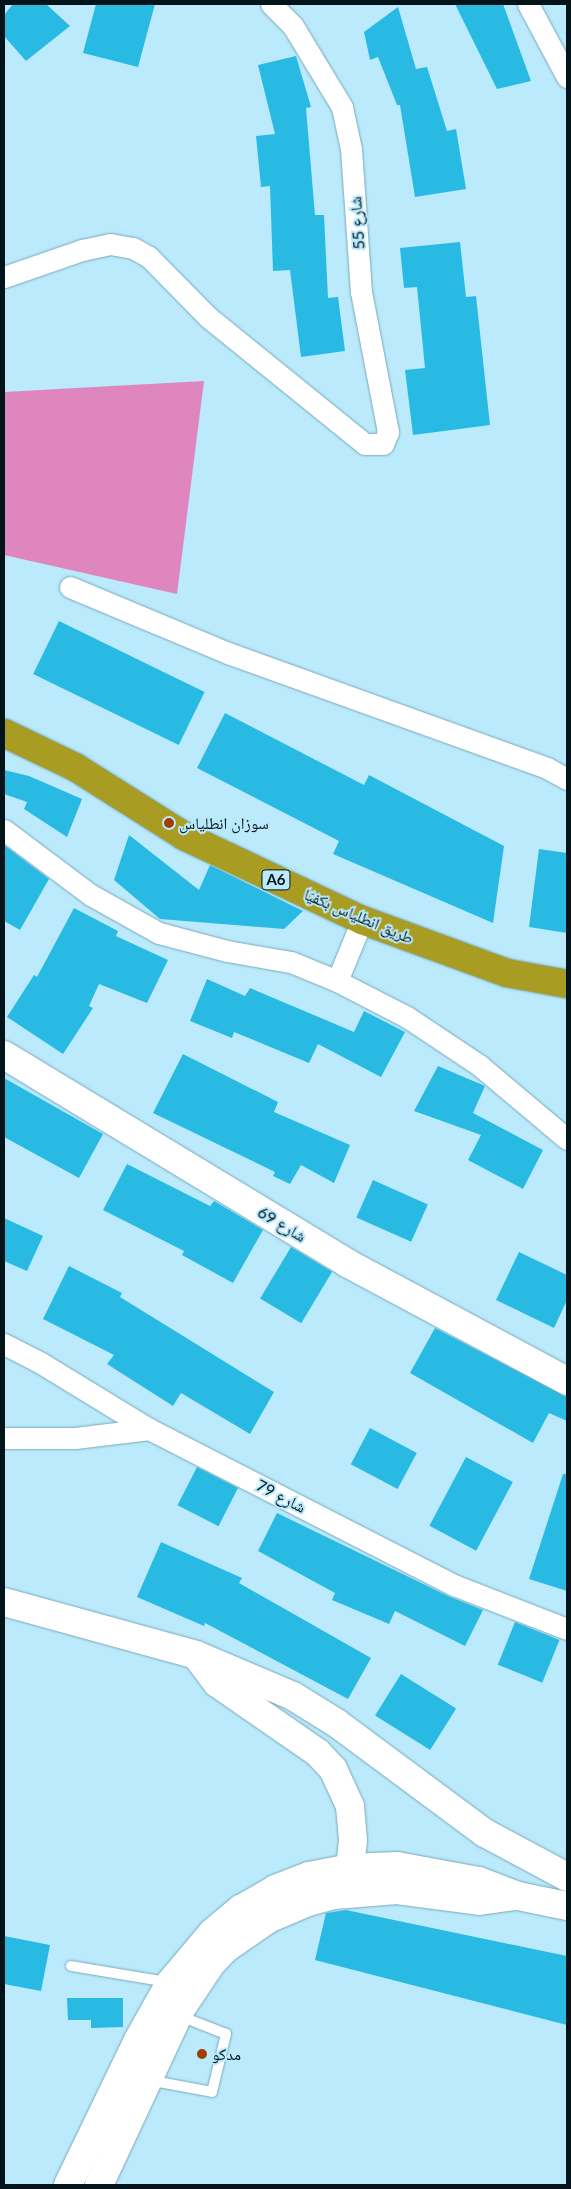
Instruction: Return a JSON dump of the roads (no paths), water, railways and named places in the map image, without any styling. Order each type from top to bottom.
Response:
[{"type":"highway","name":"طريق انطلياس بكفيّا","points":[[4,733],[75,767],[184,836],[362,920],[507,973],[567,984]]},
{"type":"street","name":"شارع 55","points":[[4,277],[82,250],[110,244],[133,248],[148,257],[208,317],[365,444],[383,444],[388,432],[361,292],[351,148],[342,107],[293,26],[271,4]]},
{"type":"street","points":[[528,4],[567,77]]},
{"type":"street","points":[[70,587],[228,654],[547,768],[567,779]]},
{"type":"street","points":[[4,830],[91,894],[159,933],[227,951],[291,962],[337,981],[406,1017],[479,1065],[567,1139]]},
{"type":"street","points":[[337,981],[362,920]]},
{"type":"street","name":"شارع 69","points":[[4,1055],[347,1263],[567,1381]]},
{"type":"street","name":"شارع 79","points":[[4,1344],[41,1363],[148,1429],[454,1585],[567,1629]]},
{"type":"street","points":[[4,1438],[75,1438],[148,1429]]},
{"type":"street","points":[[4,1602],[196,1655],[292,1696],[338,1724],[457,1815],[530,1858],[567,1877]]},
{"type":"street","points":[[196,1655],[216,1683],[318,1753],[333,1769],[350,1806],[353,1840],[350,1868]]},
{"type":"street","points":[[530,1858],[567,1858]]},
{"type":"street","points":[[68,2185],[138,2040],[170,1983],[212,1933],[241,1909],[275,1889],[309,1876],[350,1868],[397,1866],[479,1881],[518,1896],[567,1906]]},
{"type":"street","points":[[99,2185],[178,2015],[211,1964],[225,1949],[270,1918],[308,1902],[367,1891],[396,1890],[479,1901],[518,1896]]},
{"type":"lane","points":[[71,1966],[170,1983]]},
{"type":"lane","points":[[147,2080],[212,2092],[226,2034],[178,2015]]},
{"type":"place","name":"سوزان انطلياس","points":[[169,823]]},
{"type":"place","name":"مدكو","points":[[202,2054]]}]
